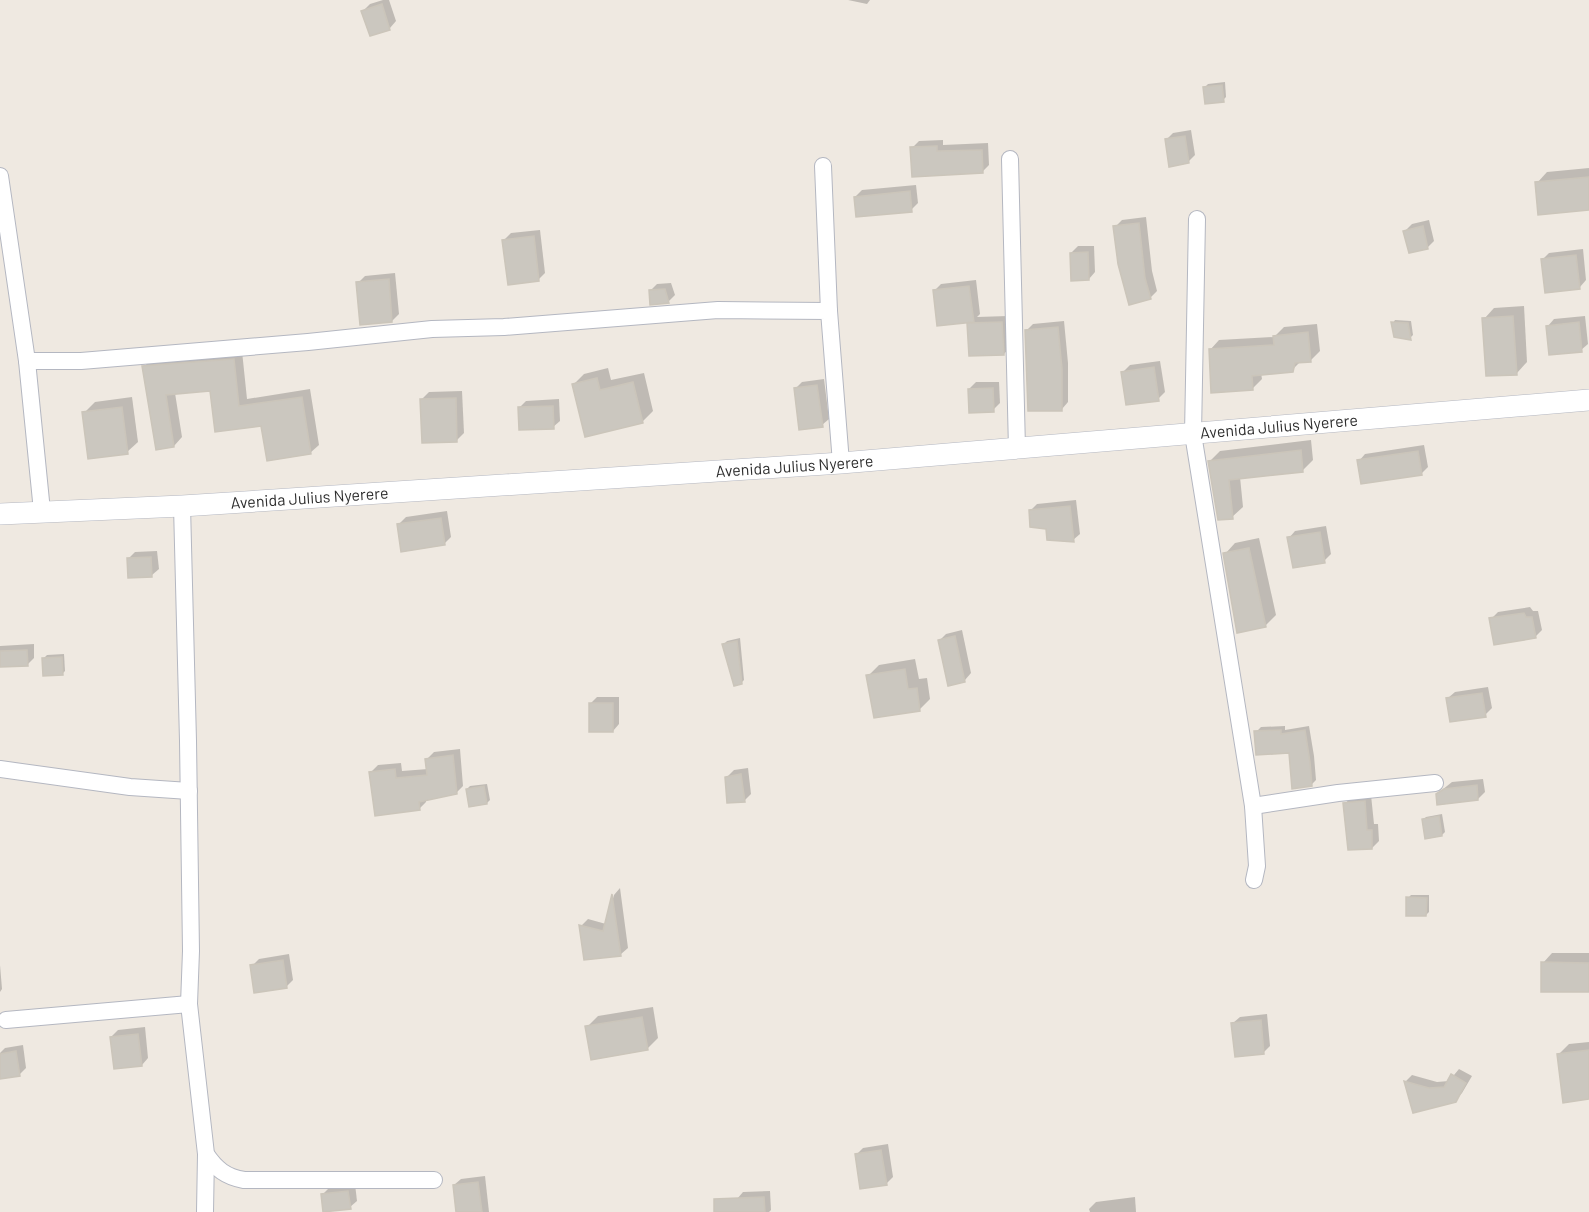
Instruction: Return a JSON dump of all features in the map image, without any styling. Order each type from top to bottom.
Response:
[{"type":"street","points":[[1010,159],[1017,449]]},
{"type":"street","points":[[823,166],[829,311],[841,463]]},
{"type":"street","points":[[0,176],[27,361],[42,511]]},
{"type":"street","points":[[1197,219],[1193,434],[1253,806],[1257,866],[1254,880]]},
{"type":"street","points":[[27,361],[81,361],[432,329],[504,327],[718,310],[829,311]]},
{"type":"street","name":"Avenida Julius Nyerere","points":[[0,514],[182,506],[841,463],[1589,400]]},
{"type":"street","points":[[182,506],[189,791],[191,951],[189,1004],[206,1154],[205,1212]]},
{"type":"street","points":[[0,769],[130,787],[189,791]]},
{"type":"street","points":[[1253,806],[1338,793],[1435,783]]},
{"type":"street","points":[[6,1020],[189,1004]]},
{"type":"street","points":[[206,1154],[220,1171],[231,1178],[243,1180],[434,1180]]},
{"type":"building","points":[[382,4],[390,30],[370,36],[361,11]]},
{"type":"building","points":[[1222,85],[1224,102],[1205,104],[1203,87]]},
{"type":"building","points":[[1185,136],[1189,163],[1169,167],[1165,139]]},
{"type":"building","points":[[937,146],[937,151],[982,150],[983,173],[912,177],[910,147]]},
{"type":"building","points":[[1589,177],[1589,210],[1538,215],[1535,182]]},
{"type":"building","points":[[910,191],[912,212],[856,217],[854,197]]},
{"type":"building","points":[[1139,223],[1145,278],[1151,299],[1129,305],[1118,264],[1113,226]]},
{"type":"building","points":[[1423,226],[1428,249],[1409,253],[1403,231]]},
{"type":"building","points":[[534,236],[539,281],[508,285],[502,240]]},
{"type":"building","points":[[1088,252],[1089,280],[1071,281],[1070,253]]},
{"type":"building","points":[[1576,255],[1580,289],[1545,293],[1541,259]]},
{"type":"building","points":[[389,279],[392,322],[360,325],[356,282]]},
{"type":"building","points":[[969,286],[974,322],[937,326],[933,290]]},
{"type":"building","points":[[665,289],[669,303],[650,305],[649,290]]},
{"type":"building","points":[[1513,316],[1517,375],[1486,376],[1482,318]]},
{"type":"building","points":[[1002,322],[1004,355],[969,356],[967,323]]},
{"type":"building","points":[[1391,322],[1408,323],[1411,340],[1394,337]]},
{"type":"building","points":[[1579,322],[1582,352],[1549,355],[1546,326]]},
{"type":"building","points":[[1058,327],[1062,369],[1062,411],[1028,411],[1025,330]]},
{"type":"building","points":[[1308,332],[1311,362],[1295,363],[1293,372],[1252,376],[1253,390],[1211,393],[1209,349],[1274,345],[1273,336]]},
{"type":"building","points":[[234,359],[239,406],[302,397],[311,454],[267,461],[261,426],[215,432],[210,391],[166,395],[174,447],[156,450],[142,366]]},
{"type":"building","points":[[1154,367],[1159,401],[1126,405],[1121,372]]},
{"type":"building","points":[[597,378],[600,390],[633,382],[643,423],[585,437],[572,384]]},
{"type":"building","points":[[817,385],[823,427],[799,430],[794,388]]},
{"type":"building","points":[[993,388],[994,412],[969,413],[968,389]]},
{"type":"building","points":[[456,398],[457,442],[422,443],[420,399]]},
{"type":"building","points":[[553,406],[554,429],[519,430],[518,407]]},
{"type":"building","points":[[122,407],[128,454],[88,459],[82,412]]},
{"type":"building","points":[[1301,450],[1303,472],[1229,480],[1233,519],[1218,520],[1208,461]]},
{"type":"building","points":[[1418,451],[1422,475],[1361,484],[1357,460]]},
{"type":"building","points":[[1070,506],[1074,542],[1047,540],[1046,529],[1030,527],[1029,510]]},
{"type":"building","points":[[441,518],[445,545],[401,552],[397,524]]},
{"type":"building","points":[[1320,532],[1325,563],[1293,568],[1287,537]]},
{"type":"building","points":[[1249,548],[1266,627],[1237,633],[1223,553]]},
{"type":"building","points":[[151,557],[152,577],[128,578],[127,558]]},
{"type":"building","points":[[1524,613],[1526,617],[1532,617],[1536,638],[1494,645],[1489,618]]},
{"type":"building","points":[[955,636],[965,682],[948,686],[938,640]]},
{"type":"building","points":[[737,641],[742,684],[734,686],[722,644]]},
{"type":"building","points":[[27,650],[28,666],[0,667],[0,651]]},
{"type":"building","points":[[62,657],[63,675],[43,676],[42,658]]},
{"type":"building","points":[[905,669],[908,689],[917,688],[920,711],[874,718],[866,675]]},
{"type":"building","points":[[1482,693],[1486,717],[1450,722],[1446,698]]},
{"type":"building","points":[[589,703],[613,703],[613,732],[589,732]]},
{"type":"building","points":[[1281,730],[1281,734],[1305,730],[1312,786],[1292,789],[1289,753],[1256,755],[1254,731]]},
{"type":"building","points":[[453,755],[457,794],[419,802],[420,810],[375,816],[369,772],[395,769],[396,778],[427,775],[425,759]]},
{"type":"building","points":[[741,774],[745,802],[727,803],[725,777]]},
{"type":"building","points":[[1477,785],[1478,800],[1437,805],[1436,794],[1444,789]]},
{"type":"building","points":[[484,786],[487,804],[469,807],[466,789]]},
{"type":"building","points":[[1365,801],[1367,830],[1372,830],[1372,849],[1348,850],[1343,803]]},
{"type":"building","points":[[1439,816],[1442,836],[1425,839],[1422,819]]},
{"type":"building","points":[[612,894],[621,956],[584,960],[579,925],[603,931]]},
{"type":"building","points":[[1406,897],[1427,898],[1426,916],[1406,916]]},
{"type":"building","points":[[283,960],[287,988],[254,993],[250,965]]},
{"type":"building","points":[[1541,962],[1589,963],[1589,992],[1541,992]]},
{"type":"building","points":[[642,1017],[648,1050],[591,1060],[585,1026]]},
{"type":"building","points":[[1261,1020],[1264,1054],[1235,1057],[1231,1023]]},
{"type":"building","points":[[138,1034],[142,1066],[114,1069],[110,1037]]},
{"type":"building","points":[[1589,1050],[1589,1099],[1563,1103],[1557,1054]]},
{"type":"building","points":[[16,1051],[20,1076],[0,1079],[0,1054]]},
{"type":"building","points":[[1451,1074],[1466,1083],[1456,1102],[1413,1113],[1404,1081],[1429,1088],[1444,1087]]},
{"type":"building","points":[[881,1150],[887,1185],[860,1189],[855,1154]]},
{"type":"building","points":[[478,1182],[482,1212],[456,1212],[453,1185]]},
{"type":"building","points":[[348,1191],[351,1209],[323,1212],[321,1194]]},
{"type":"building","points":[[764,1197],[765,1212],[714,1212],[714,1199]]}]
